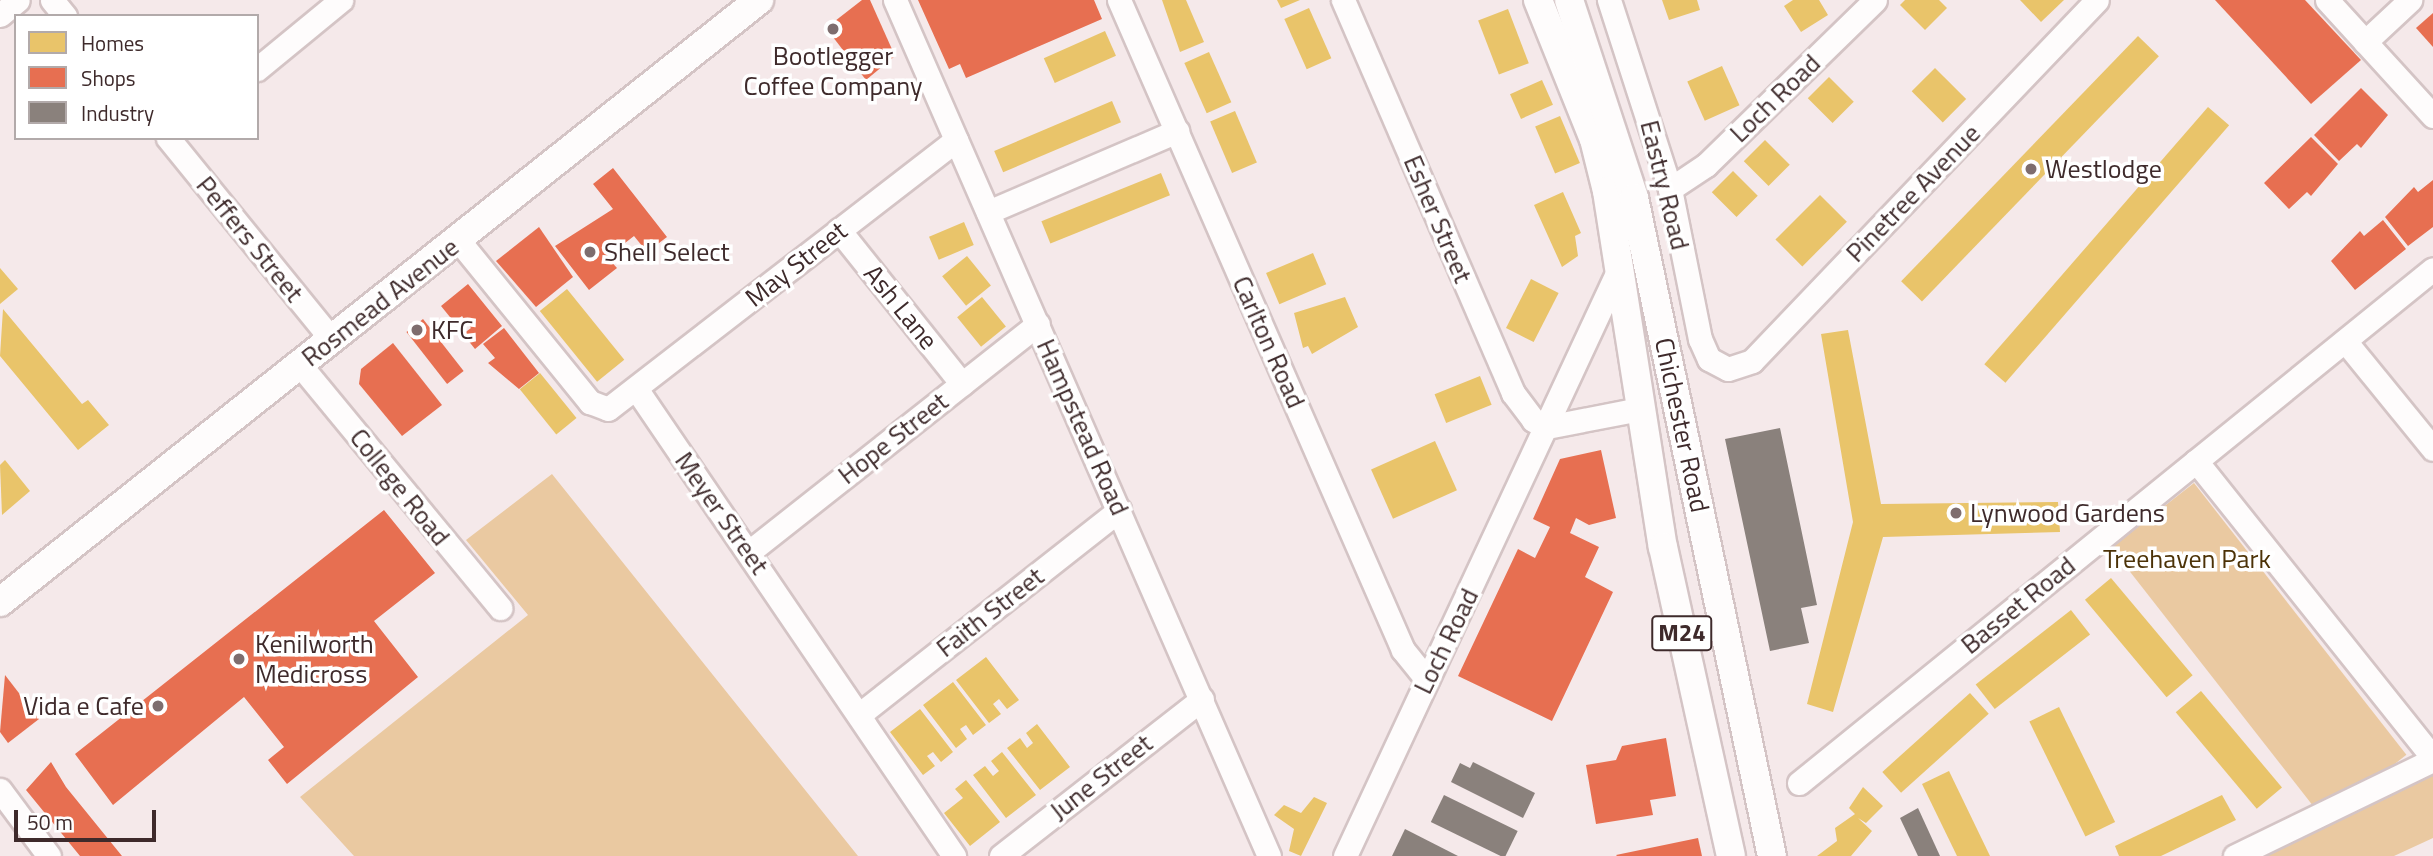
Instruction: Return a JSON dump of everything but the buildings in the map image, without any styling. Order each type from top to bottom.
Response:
[{"type":"main road","name":"Rosmead Avenue","points":[[0,602],[459,241],[759,0]]},
{"type":"main road","name":"Chichester Road","points":[[1538,0],[1594,139],[1619,268],[1640,409],[1731,856]]},
{"type":"main road","name":"Chichester Road","points":[[1569,0],[1634,198],[1772,856]]},
{"type":"street","points":[[0,15],[18,0]]},
{"type":"street","points":[[52,0],[63,14]]},
{"type":"street","points":[[259,67],[341,0]]},
{"type":"street","name":"Hampstead Road","points":[[895,0],[1269,856]]},
{"type":"street","name":"Carlton Road","points":[[1119,0],[1403,650],[1427,680]]},
{"type":"street","name":"Esher Street","points":[[1343,0],[1513,393],[1533,421],[1547,427]]},
{"type":"street","name":"Eastry Road","points":[[1609,0],[1670,189],[1700,339],[1721,367]]},
{"type":"street","name":"Loch Road","points":[[1670,189],[1706,165],[1875,0]]},
{"type":"street","name":"Pinetree Avenue","points":[[1721,367],[1752,361],[2097,0]]},
{"type":"street","points":[[2326,0],[2433,116]]},
{"type":"street","points":[[2365,42],[2410,0]]},
{"type":"street","points":[[988,212],[1177,131]]},
{"type":"street","name":"Peffers Street","points":[[171,140],[332,340]]},
{"type":"street","name":"May Street","points":[[637,390],[956,140]]},
{"type":"street","name":"Ash Lane","points":[[839,230],[962,384]]},
{"type":"street","points":[[459,241],[597,408],[613,408],[637,390]]},
{"type":"street","name":"Loch Road","points":[[1345,856],[1619,268]]},
{"type":"street","name":"Basset Road","points":[[1799,783],[2433,269]]},
{"type":"street","name":"Hope Street","points":[[749,552],[1038,324]]},
{"type":"street","points":[[2345,341],[2433,449]]},
{"type":"street","name":"College Road","points":[[300,365],[500,608]]},
{"type":"street","name":"Meyer Street","points":[[637,390],[860,714],[954,856]]},
{"type":"street","points":[[1547,427],[1640,409]]},
{"type":"street","points":[[2196,461],[2433,759],[2235,856]]},
{"type":"street","name":"Faith Street","points":[[860,714],[1119,510]]},
{"type":"street","name":"June Street","points":[[1001,856],[1202,699]]},
{"type":"street","points":[[0,790],[49,856]]},
{"type":"green space","points":[[552,474],[858,856],[354,856],[300,797],[528,615],[466,540]]},
{"type":"green space","name":"Treehaven Park","points":[[2194,483],[2406,755],[2324,820],[2111,548]]},
{"type":"green space","points":[[2433,760],[2433,838],[2394,856],[2235,856]]},
{"type":"place","name":"Bootlegger Coffee Company","points":[[833,29]]},
{"type":"place","name":"Westlodge","points":[[2031,169]]},
{"type":"place","name":"Shell Select","points":[[590,252]]},
{"type":"place","name":"KFC","points":[[417,330]]},
{"type":"place","name":"Lynwood Gardens","points":[[1956,513]]},
{"type":"place","name":"Kenilworth Medicross","points":[[239,659]]},
{"type":"place","name":"Vida e Cafe","points":[[158,706]]}]
